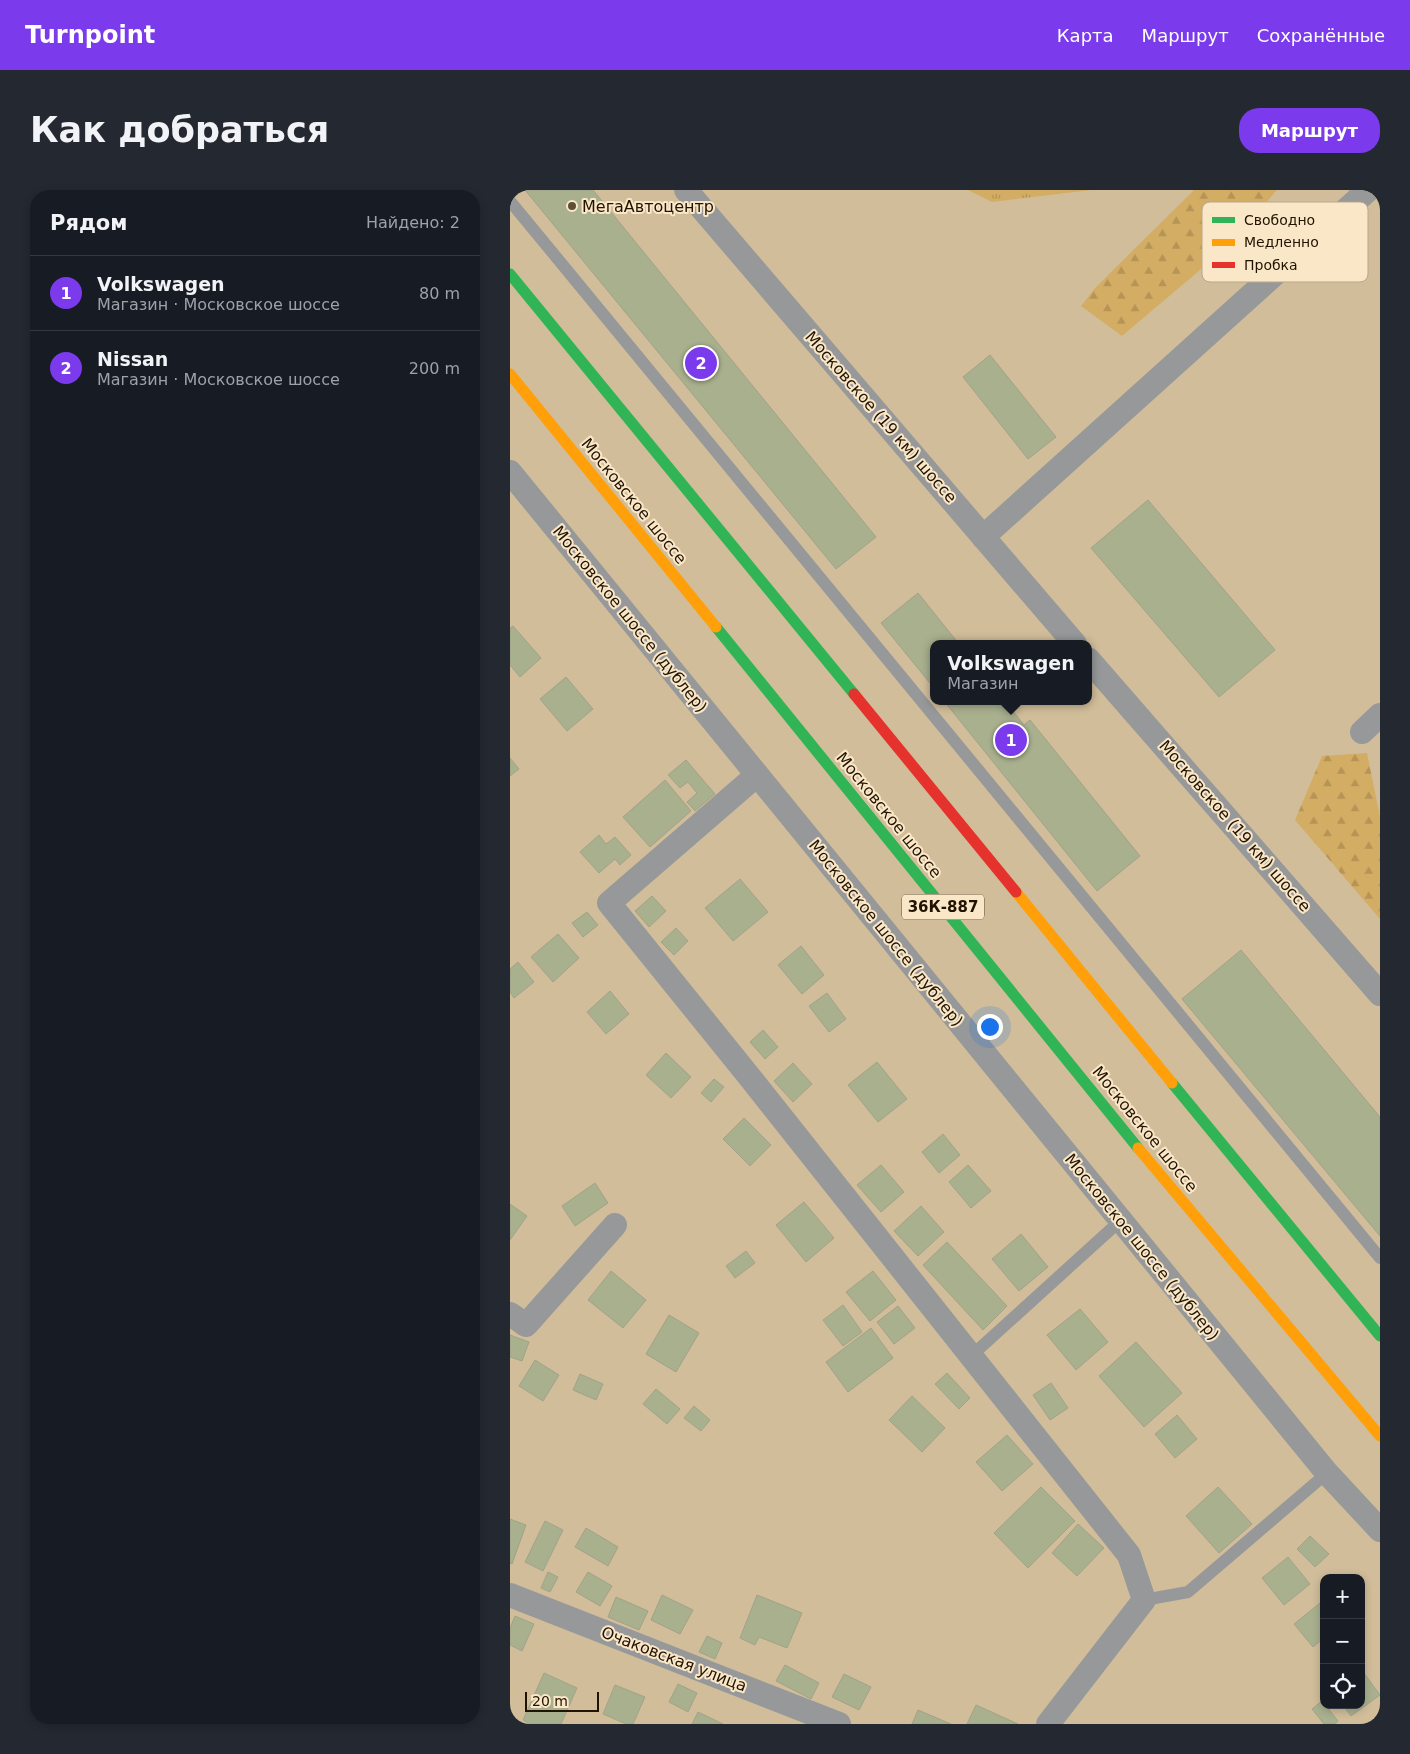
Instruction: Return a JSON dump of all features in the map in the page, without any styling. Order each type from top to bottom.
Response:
[{"type":"main road","points":[[510,274],[1380,1336]]},
{"type":"main road","name":"Московское шоссе","points":[[510,374],[1174,1192],[1380,1436]]},
{"type":"street","name":"Московское (19 км) шоссе","points":[[686,190],[1072,640]]},
{"type":"street","points":[[1355,202],[1368,190]]},
{"type":"street","points":[[984,537],[1266,282]]},
{"type":"street","name":"Московское шоссе (дублер)","points":[[510,472],[1327,1473],[1380,1530]]},
{"type":"street","name":"Московское (19 км) шоссе","points":[[1092,664],[1380,994]]},
{"type":"street","points":[[1380,715],[1362,732],[1380,734]]},
{"type":"street","points":[[757,775],[609,904],[748,1075],[970,1358],[1129,1555],[1144,1600],[1048,1724]]},
{"type":"street","points":[[510,1314],[526,1325],[615,1225]]},
{"type":"street","name":"Очаковская улица","points":[[510,1595],[839,1724]]},
{"type":"lane","points":[[510,201],[1380,1258]]},
{"type":"lane","points":[[970,1358],[1120,1220]]},
{"type":"lane","points":[[1144,1600],[1188,1592],[1327,1473]]},
{"type":"green space","points":[[968,190],[1091,190],[992,202]]},
{"type":"green space","points":[[1194,190],[1277,190],[1266,202],[1202,202],[1202,268],[1122,336],[1081,306],[1095,288]]},
{"type":"green space","points":[[1367,753],[1380,817],[1380,919],[1295,820],[1322,756]]},
{"type":"building","points":[[525,190],[593,190],[876,537],[836,569]]},
{"type":"building","points":[[990,355],[1056,437],[1028,459],[963,377]]},
{"type":"building","points":[[1148,500],[1275,650],[1219,697],[1091,548]]},
{"type":"building","points":[[918,593],[956,640],[930,640],[930,683],[881,623]]},
{"type":"building","points":[[513,626],[541,658],[520,677],[510,665],[510,628]]},
{"type":"building","points":[[566,677],[593,709],[567,731],[540,699]]},
{"type":"building","points":[[947,705],[1008,705],[1024,725],[1030,720],[1140,856],[1097,891]]},
{"type":"building","points":[[510,758],[519,769],[510,776]]},
{"type":"building","points":[[686,760],[715,794],[695,811],[687,802],[697,793],[688,782],[680,788],[668,775]]},
{"type":"building","points":[[665,780],[691,811],[650,847],[623,817]]},
{"type":"building","points":[[599,835],[606,844],[615,837],[631,855],[620,865],[615,859],[599,873],[580,852]]},
{"type":"building","points":[[740,879],[768,912],[733,941],[705,908]]},
{"type":"building","points":[[652,896],[666,911],[649,927],[635,911]]},
{"type":"building","points":[[587,912],[598,925],[583,937],[572,923]]},
{"type":"building","points":[[676,928],[688,941],[674,955],[661,942]]},
{"type":"building","points":[[558,934],[579,958],[553,982],[531,957]]},
{"type":"building","points":[[801,946],[824,975],[802,994],[778,965]]},
{"type":"building","points":[[1241,950],[1380,1117],[1380,1236],[1182,999]]},
{"type":"building","points":[[518,962],[534,982],[514,998],[510,992],[510,969]]},
{"type":"building","points":[[610,991],[629,1014],[606,1034],[587,1012]]},
{"type":"building","points":[[827,993],[846,1019],[829,1032],[809,1006]]},
{"type":"building","points":[[763,1030],[778,1047],[765,1059],[750,1042]]},
{"type":"building","points":[[666,1053],[691,1077],[671,1098],[646,1075]]},
{"type":"building","points":[[877,1062],[907,1099],[878,1122],[848,1085]]},
{"type":"building","points":[[793,1063],[812,1084],[793,1102],[774,1081]]},
{"type":"building","points":[[714,1079],[724,1087],[711,1102],[701,1093]]},
{"type":"building","points":[[744,1118],[771,1145],[750,1166],[723,1139]]},
{"type":"building","points":[[943,1134],[960,1155],[939,1173],[922,1152]]},
{"type":"building","points":[[881,1165],[904,1192],[881,1212],[857,1185]]},
{"type":"building","points":[[968,1165],[991,1191],[971,1208],[949,1182]]},
{"type":"building","points":[[595,1183],[608,1203],[575,1226],[562,1206]]},
{"type":"building","points":[[804,1202],[834,1238],[806,1262],[776,1225]]},
{"type":"building","points":[[510,1204],[527,1216],[510,1240]]},
{"type":"building","points":[[921,1206],[944,1232],[918,1256],[894,1231]]},
{"type":"building","points":[[1021,1234],[1048,1267],[1019,1291],[992,1259]]},
{"type":"building","points":[[947,1242],[1007,1306],[983,1330],[923,1265]]},
{"type":"building","points":[[746,1251],[755,1263],[735,1278],[726,1266]]},
{"type":"building","points":[[611,1271],[646,1300],[623,1328],[588,1300]]},
{"type":"building","points":[[873,1271],[896,1300],[870,1321],[846,1292]]},
{"type":"building","points":[[843,1305],[862,1332],[843,1346],[823,1320]]},
{"type":"building","points":[[898,1306],[915,1328],[894,1344],[877,1322]]},
{"type":"building","points":[[1080,1309],[1108,1342],[1076,1370],[1047,1335]]},
{"type":"building","points":[[669,1315],[699,1333],[676,1372],[646,1354]]},
{"type":"building","points":[[871,1328],[893,1358],[848,1392],[826,1362]]},
{"type":"building","points":[[510,1335],[529,1342],[522,1361],[510,1357]]},
{"type":"building","points":[[1136,1342],[1182,1393],[1144,1427],[1099,1376]]},
{"type":"building","points":[[535,1360],[559,1375],[543,1401],[519,1386]]},
{"type":"building","points":[[947,1373],[970,1398],[959,1409],[935,1384]]},
{"type":"building","points":[[580,1374],[603,1384],[596,1400],[573,1390]]},
{"type":"building","points":[[1051,1383],[1068,1408],[1050,1420],[1033,1395]]},
{"type":"building","points":[[656,1389],[680,1409],[667,1424],[643,1404]]},
{"type":"building","points":[[912,1396],[945,1428],[922,1452],[889,1420]]},
{"type":"building","points":[[694,1406],[710,1420],[701,1431],[684,1418]]},
{"type":"building","points":[[1177,1415],[1197,1439],[1175,1458],[1155,1434]]},
{"type":"building","points":[[1007,1435],[1033,1464],[1002,1491],[976,1462]]},
{"type":"building","points":[[1041,1487],[1075,1521],[1028,1568],[994,1533]]},
{"type":"building","points":[[1218,1487],[1252,1524],[1219,1553],[1186,1516]]},
{"type":"building","points":[[510,1519],[526,1525],[512,1564],[510,1563]]},
{"type":"building","points":[[545,1521],[563,1530],[543,1571],[525,1562]]},
{"type":"building","points":[[1078,1524],[1104,1548],[1077,1576],[1052,1553]]},
{"type":"building","points":[[586,1528],[618,1547],[608,1566],[575,1547]]},
{"type":"building","points":[[1310,1536],[1329,1554],[1315,1567],[1297,1549]]},
{"type":"building","points":[[1288,1557],[1310,1584],[1284,1605],[1262,1578]]},
{"type":"building","points":[[548,1572],[558,1577],[550,1592],[541,1588]]},
{"type":"building","points":[[588,1572],[612,1586],[600,1606],[576,1592]]},
{"type":"building","points":[[662,1595],[693,1610],[680,1634],[651,1620]]},
{"type":"building","points":[[757,1595],[802,1613],[787,1648],[759,1637],[755,1645],[740,1638]]},
{"type":"building","points":[[616,1597],[648,1611],[639,1630],[608,1617]]},
{"type":"building","points":[[1320,1603],[1320,1641],[1313,1647],[1294,1624]]},
{"type":"building","points":[[515,1616],[534,1624],[522,1651],[510,1645],[510,1628]]},
{"type":"building","points":[[707,1636],[722,1643],[715,1659],[699,1652]]},
{"type":"building","points":[[785,1665],[819,1683],[811,1699],[776,1681]]},
{"type":"building","points":[[544,1673],[577,1688],[561,1724],[530,1724],[523,1720]]},
{"type":"building","points":[[844,1674],[871,1687],[859,1710],[832,1697]]},
{"type":"building","points":[[1365,1674],[1380,1695],[1365,1706]]},
{"type":"building","points":[[678,1684],[697,1693],[688,1712],[669,1702]]},
{"type":"building","points":[[615,1685],[645,1697],[633,1724],[626,1724],[603,1714]]},
{"type":"building","points":[[1320,1703],[1320,1709],[1328,1709],[1338,1721],[1335,1724],[1324,1724],[1312,1709]]},
{"type":"building","points":[[976,1705],[1018,1724],[967,1724]]},
{"type":"building","points":[[1346,1709],[1361,1709],[1351,1716]]},
{"type":"building","points":[[918,1710],[951,1724],[912,1724]]},
{"type":"building","points":[[698,1712],[723,1724],[692,1724]]},
{"type":"traffic: fast","points":[[510,274],[854,694]]},
{"type":"traffic: fast","points":[[716,627],[1138,1148]]},
{"type":"traffic: fast","points":[[1172,1083],[1380,1336]]},
{"type":"traffic: slow","points":[[510,374],[716,627]]},
{"type":"traffic: slow","points":[[1016,892],[1172,1083]]},
{"type":"traffic: slow","points":[[1138,1148],[1380,1436]]},
{"type":"traffic: jam","points":[[854,694],[1016,892]]},
{"type":"place","name":"МегаАвтоцентр","points":[[572,206]]},
{"type":"place","name":"Nissan","points":[[701,363]]},
{"type":"place","name":"Volkswagen","points":[[1011,740]]}]
